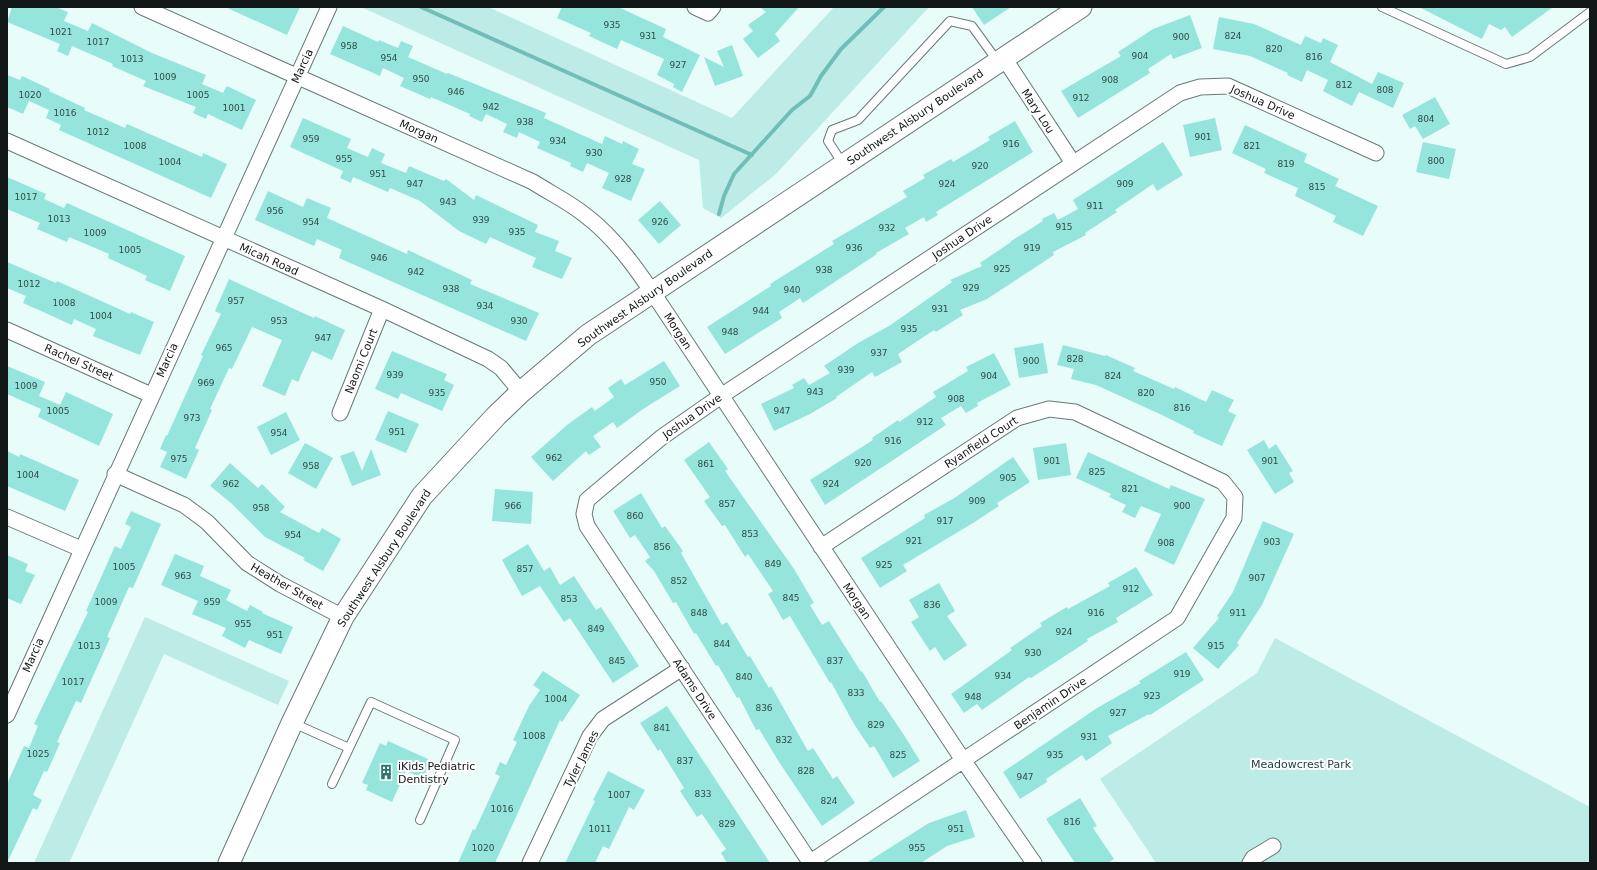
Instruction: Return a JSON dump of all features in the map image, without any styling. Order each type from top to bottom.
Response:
[{"type":"main road","name":"Southwest Alsbury Boulevard","points":[[230,863],[292,723],[343,618],[422,496],[476,437],[521,392],[588,335],[1080,7]]},
{"type":"street","name":"Morgan","points":[[142,7],[533,182],[585,215],[618,246],[652,291],[963,760],[1034,863]]},
{"type":"street","name":"Marcia","points":[[8,708],[329,7]]},
{"type":"street","name":"Mary Lou","points":[[1001,60],[1073,163]]},
{"type":"street","name":"Joshua Drive","points":[[584,514],[587,500],[662,437],[721,396],[1180,93],[1200,87],[1228,86],[1376,153]]},
{"type":"street","name":"Micah Road","points":[[7,141],[382,309],[488,359],[501,368],[521,392]]},
{"type":"street","name":"Naomi Court","points":[[340,413],[382,309]]},
{"type":"street","name":"Rachel Street","points":[[7,330],[151,395]]},
{"type":"street","name":"Ryanfield Court","points":[[821,547],[1017,418],[1049,409],[1075,412],[1209,475],[1223,482],[1235,497]]},
{"type":"street","name":"Heather Street","points":[[115,474],[184,505],[207,522],[248,563],[280,584],[343,618]]},
{"type":"street","name":"Benjamin Drive","points":[[810,863],[1177,618],[1234,518],[1235,497]]},
{"type":"street","name":"Adams Drive","points":[[584,514],[587,526],[810,863]]},
{"type":"street","points":[[7,517],[81,549]]},
{"type":"street","name":"Tyler James","points":[[530,863],[590,736],[603,719],[682,668]]},
{"type":"street","points":[[1250,863],[1253,858],[1273,846]]},
{"type":"lane","points":[[1382,7],[1506,64],[1530,57],[1590,12]]},
{"type":"lane","points":[[843,165],[828,141],[832,130],[858,120],[950,21],[972,26],[1001,60]]},
{"type":"lane","points":[[332,784],[371,702],[456,740],[420,820]]},
{"type":"lane","points":[[292,723],[348,748]]},
{"type":"green space","points":[[361,7],[488,7],[732,118],[834,7],[929,7],[776,174],[721,218],[703,208],[699,160]]},
{"type":"green space","points":[[145,617],[289,681],[278,705],[164,654],[69,863],[34,863]]},
{"type":"green space","name":"Meadowcrest Park","points":[[1275,638],[1590,807],[1590,863],[1156,863],[1100,779],[1257,673]]},
{"type":"building","points":[[12,7],[56,7],[68,12],[64,21],[88,31],[92,23],[152,53],[206,75],[202,84],[223,93],[227,86],[256,100],[242,130],[208,114],[206,119],[193,113],[196,107],[143,86],[146,81],[112,66],[113,64],[72,46],[68,56],[57,51],[60,44],[7,22]]},
{"type":"building","points":[[225,7],[300,7],[287,35]]},
{"type":"building","points":[[562,7],[618,7],[666,29],[663,37],[700,55],[682,92],[673,87],[674,84],[657,75],[664,59],[621,40],[617,49],[589,36],[591,33],[557,18]]},
{"type":"building","points":[[760,7],[799,7],[775,34],[780,41],[758,58],[743,39],[753,31],[748,25],[766,12]]},
{"type":"building","points":[[972,7],[1011,7],[984,25]]},
{"type":"building","points":[[1419,7],[1553,7],[1512,37],[1505,27],[1501,30],[1489,24],[1482,39]]},
{"type":"building","points":[[1190,15],[1202,48],[1173,59],[1171,54],[1148,69],[1150,73],[1078,118],[1061,91],[1121,56],[1118,52],[1153,29]]},
{"type":"building","points":[[1219,17],[1254,24],[1301,45],[1305,36],[1321,43],[1323,38],[1338,45],[1330,62],[1372,84],[1378,72],[1404,83],[1393,108],[1359,92],[1352,106],[1323,91],[1328,80],[1307,70],[1302,82],[1287,75],[1288,73],[1250,56],[1213,49]]},
{"type":"building","points":[[343,26],[378,42],[379,40],[398,48],[401,41],[413,46],[408,57],[546,113],[544,118],[602,144],[605,136],[622,144],[623,141],[639,149],[632,164],[645,169],[631,201],[602,188],[609,173],[587,163],[583,172],[570,166],[571,163],[537,148],[540,142],[519,132],[517,138],[503,132],[507,124],[486,114],[482,122],[469,116],[470,114],[431,97],[430,99],[400,86],[404,78],[383,68],[380,76],[330,54]]},
{"type":"building","points":[[732,45],[743,76],[715,86],[704,57],[724,67],[717,51]]},
{"type":"building","points":[[7,75],[20,80],[22,76],[85,108],[84,110],[125,128],[127,124],[202,157],[203,153],[227,164],[211,198],[59,130],[61,125],[46,118],[49,110],[29,101],[23,114],[7,107]]},
{"type":"building","points":[[1435,97],[1450,124],[1423,139],[1415,126],[1410,129],[1402,115]]},
{"type":"building","points":[[303,118],[351,139],[347,148],[368,157],[372,148],[385,154],[381,163],[406,173],[409,166],[444,181],[446,179],[474,200],[476,195],[538,225],[535,232],[559,241],[555,251],[572,258],[562,279],[532,267],[536,258],[490,237],[486,244],[459,231],[420,201],[390,188],[388,192],[353,177],[351,183],[340,178],[343,171],[290,147]]},
{"type":"building","points":[[1215,118],[1222,150],[1190,157],[1183,125]]},
{"type":"building","points":[[1015,121],[1033,152],[936,212],[938,215],[926,222],[924,217],[905,228],[909,234],[876,253],[877,254],[803,303],[800,298],[779,312],[782,318],[725,354],[707,327],[771,286],[770,284],[834,244],[832,241],[907,197],[903,191],[925,178],[923,175],[951,159],[953,162],[990,140],[988,137]]},
{"type":"building","points":[[1245,125],[1307,154],[1304,162],[1339,179],[1335,186],[1378,206],[1363,236],[1333,222],[1336,216],[1295,196],[1298,188],[1264,173],[1266,169],[1232,153]]},
{"type":"building","points":[[1163,142],[1183,175],[1157,191],[1153,184],[1115,210],[1117,212],[1085,233],[1086,235],[1053,252],[1054,255],[987,299],[960,310],[963,315],[936,332],[934,330],[898,354],[902,362],[875,377],[872,372],[836,397],[837,398],[810,414],[774,431],[761,404],[794,388],[792,385],[804,378],[809,385],[830,373],[824,366],[858,343],[889,326],[952,282],[950,280],[982,266],[980,263],[1043,221],[1042,219],[1054,213],[1058,220],[1078,209],[1073,200]]},
{"type":"building","points":[[1423,142],[1456,149],[1449,179],[1416,172]]},
{"type":"building","points":[[7,177],[46,194],[44,199],[64,208],[67,203],[185,256],[170,291],[145,280],[147,276],[108,258],[109,254],[69,237],[67,242],[37,229],[40,223],[7,209]]},
{"type":"building","points":[[268,191],[303,207],[307,198],[331,208],[327,218],[407,254],[408,250],[472,280],[470,284],[539,313],[526,341],[339,258],[342,250],[317,239],[314,246],[255,220]]},
{"type":"building","points":[[660,201],[681,225],[659,244],[638,220]]},
{"type":"building","points":[[7,262],[56,283],[57,281],[130,314],[131,312],[154,322],[140,355],[93,336],[96,329],[74,319],[72,325],[23,303],[26,296],[7,288]]},
{"type":"building","points":[[229,279],[314,318],[315,316],[345,330],[332,360],[312,351],[298,382],[292,379],[285,396],[262,386],[282,340],[252,327],[232,369],[229,368],[210,409],[212,410],[195,448],[199,450],[186,479],[160,467],[167,452],[160,449],[203,356],[201,355],[221,314],[215,311]]},
{"type":"building","points":[[1043,343],[1048,373],[1019,378],[1014,348]]},
{"type":"building","points":[[1063,345],[1105,356],[1106,355],[1135,368],[1133,371],[1174,389],[1175,387],[1206,402],[1212,390],[1234,400],[1228,411],[1236,415],[1222,446],[1193,433],[1194,431],[1162,415],[1096,385],[1071,379],[1074,369],[1057,365]]},
{"type":"building","points":[[392,351],[447,374],[444,380],[454,385],[442,411],[401,393],[398,399],[375,389]]},
{"type":"building","points":[[994,353],[1011,385],[977,403],[978,406],[966,413],[961,406],[941,418],[946,425],[825,505],[810,480],[873,440],[872,438],[898,420],[899,422],[936,397],[933,392],[968,371],[966,367]]},
{"type":"building","points":[[664,361],[680,386],[643,409],[617,428],[613,422],[593,436],[601,447],[589,455],[586,451],[553,481],[531,457],[567,425],[592,407],[595,411],[614,397],[608,388],[621,379],[625,385]]},
{"type":"building","points":[[7,366],[45,382],[39,396],[60,405],[66,392],[113,414],[99,446],[38,417],[41,409],[7,394]]},
{"type":"building","points":[[388,411],[419,424],[406,453],[375,440]]},
{"type":"building","points":[[286,412],[300,440],[271,455],[257,427]]},
{"type":"building","points":[[1264,440],[1269,449],[1276,444],[1293,471],[1289,473],[1294,482],[1275,494],[1247,450]]},
{"type":"building","points":[[709,442],[728,469],[725,471],[794,569],[814,603],[810,605],[822,625],[829,621],[861,672],[862,671],[880,702],[881,701],[920,761],[893,778],[874,746],[870,748],[854,724],[831,682],[830,683],[790,616],[783,620],[768,594],[773,591],[748,554],[745,557],[725,525],[722,526],[704,501],[710,497],[684,460]]},
{"type":"building","points":[[305,443],[333,458],[316,489],[288,473]]},
{"type":"building","points":[[1066,443],[1071,475],[1038,480],[1033,448]]},
{"type":"building","points":[[371,449],[381,475],[352,486],[340,456],[354,451],[362,471]]},
{"type":"building","points":[[7,451],[19,457],[20,454],[79,480],[65,511],[7,486]]},
{"type":"building","points":[[1088,452],[1169,489],[1171,485],[1205,499],[1174,565],[1144,551],[1161,514],[1141,506],[1135,518],[1122,512],[1126,505],[1109,497],[1111,494],[1076,478]]},
{"type":"building","points":[[1013,457],[1030,482],[997,503],[999,506],[973,523],[903,565],[907,571],[880,588],[861,558],[925,518],[924,515],[956,497]]},
{"type":"building","points":[[230,463],[258,488],[262,484],[285,507],[280,512],[319,533],[322,528],[341,539],[323,571],[303,560],[305,558],[265,537],[231,503],[210,486]]},
{"type":"building","points":[[495,489],[533,492],[531,524],[492,521]]},
{"type":"building","points":[[641,493],[662,528],[665,526],[683,551],[681,553],[722,625],[727,622],[769,688],[771,686],[808,751],[813,748],[833,779],[837,776],[855,803],[822,826],[779,762],[759,729],[756,730],[739,697],[737,698],[718,665],[716,666],[696,633],[694,634],[676,602],[673,603],[654,571],[645,561],[650,557],[635,535],[630,538],[613,511]]},
{"type":"building","points":[[131,511],[161,524],[133,588],[129,587],[107,637],[110,638],[81,703],[76,701],[57,742],[60,743],[47,772],[44,771],[33,795],[42,800],[37,810],[33,808],[7,863],[7,784],[24,746],[29,748],[38,726],[34,724],[88,612],[86,611],[115,546],[121,549],[131,527],[125,524]]},
{"type":"building","points":[[1263,521],[1294,534],[1262,605],[1237,643],[1239,645],[1218,669],[1193,648],[1219,618],[1217,616],[1233,592]]},
{"type":"building","points":[[528,544],[544,571],[550,567],[560,585],[574,576],[596,610],[601,607],[639,666],[613,683],[570,618],[564,622],[540,586],[522,596],[502,560]]},
{"type":"building","points":[[175,554],[204,566],[200,576],[231,590],[226,600],[247,611],[250,605],[263,612],[262,613],[293,627],[281,654],[249,640],[245,648],[222,636],[226,628],[192,614],[198,601],[161,585]]},
{"type":"building","points":[[7,555],[28,564],[25,571],[35,575],[21,604],[7,598]]},
{"type":"building","points":[[1136,567],[1153,595],[1116,618],[1118,622],[1087,639],[1088,641],[1031,678],[1029,677],[982,710],[977,704],[964,713],[951,694],[1012,650],[1010,648],[1042,626],[1040,623],[1067,607],[1068,609],[1110,586],[1108,583]]},
{"type":"building","points":[[939,583],[955,611],[947,616],[967,645],[944,661],[935,647],[930,651],[911,622],[919,617],[909,600]]},
{"type":"building","points":[[1186,652],[1204,680],[1150,715],[1149,714],[1108,736],[1112,743],[1086,761],[1082,755],[1046,779],[1047,782],[1020,799],[1003,772],[1097,708],[1141,683],[1139,681]]},
{"type":"building","points":[[543,671],[580,695],[562,722],[560,720],[495,863],[458,863],[473,829],[475,830],[500,776],[495,774],[500,762],[506,765],[517,742],[513,740],[529,706],[540,690],[533,685]]},
{"type":"building","points":[[667,706],[770,863],[727,863],[721,853],[726,849],[702,814],[697,817],[680,791],[684,788],[660,749],[658,751],[640,723]]},
{"type":"building","name":"iKids Pediatric Dentistry","points":[[388,741],[428,759],[426,763],[429,764],[425,774],[421,773],[420,777],[406,771],[392,802],[366,790],[368,785],[362,783],[380,743],[386,746]]},
{"type":"building","points":[[608,771],[645,790],[634,810],[629,807],[609,849],[603,846],[595,863],[565,863],[595,801],[593,800]]},
{"type":"building","points":[[1080,798],[1097,826],[1093,828],[1114,859],[1108,863],[1075,863],[1046,819]]},
{"type":"building","points":[[966,810],[975,837],[947,846],[921,863],[866,863],[929,823]]},
{"type":"waterway","points":[[421,7],[752,155]]},
{"type":"waterway","points":[[719,214],[724,196],[734,174],[792,110],[810,96],[821,76],[841,49],[884,7]]},
{"type":"place","name":"iKids Pediatric Dentistry","points":[[386,772]]}]
